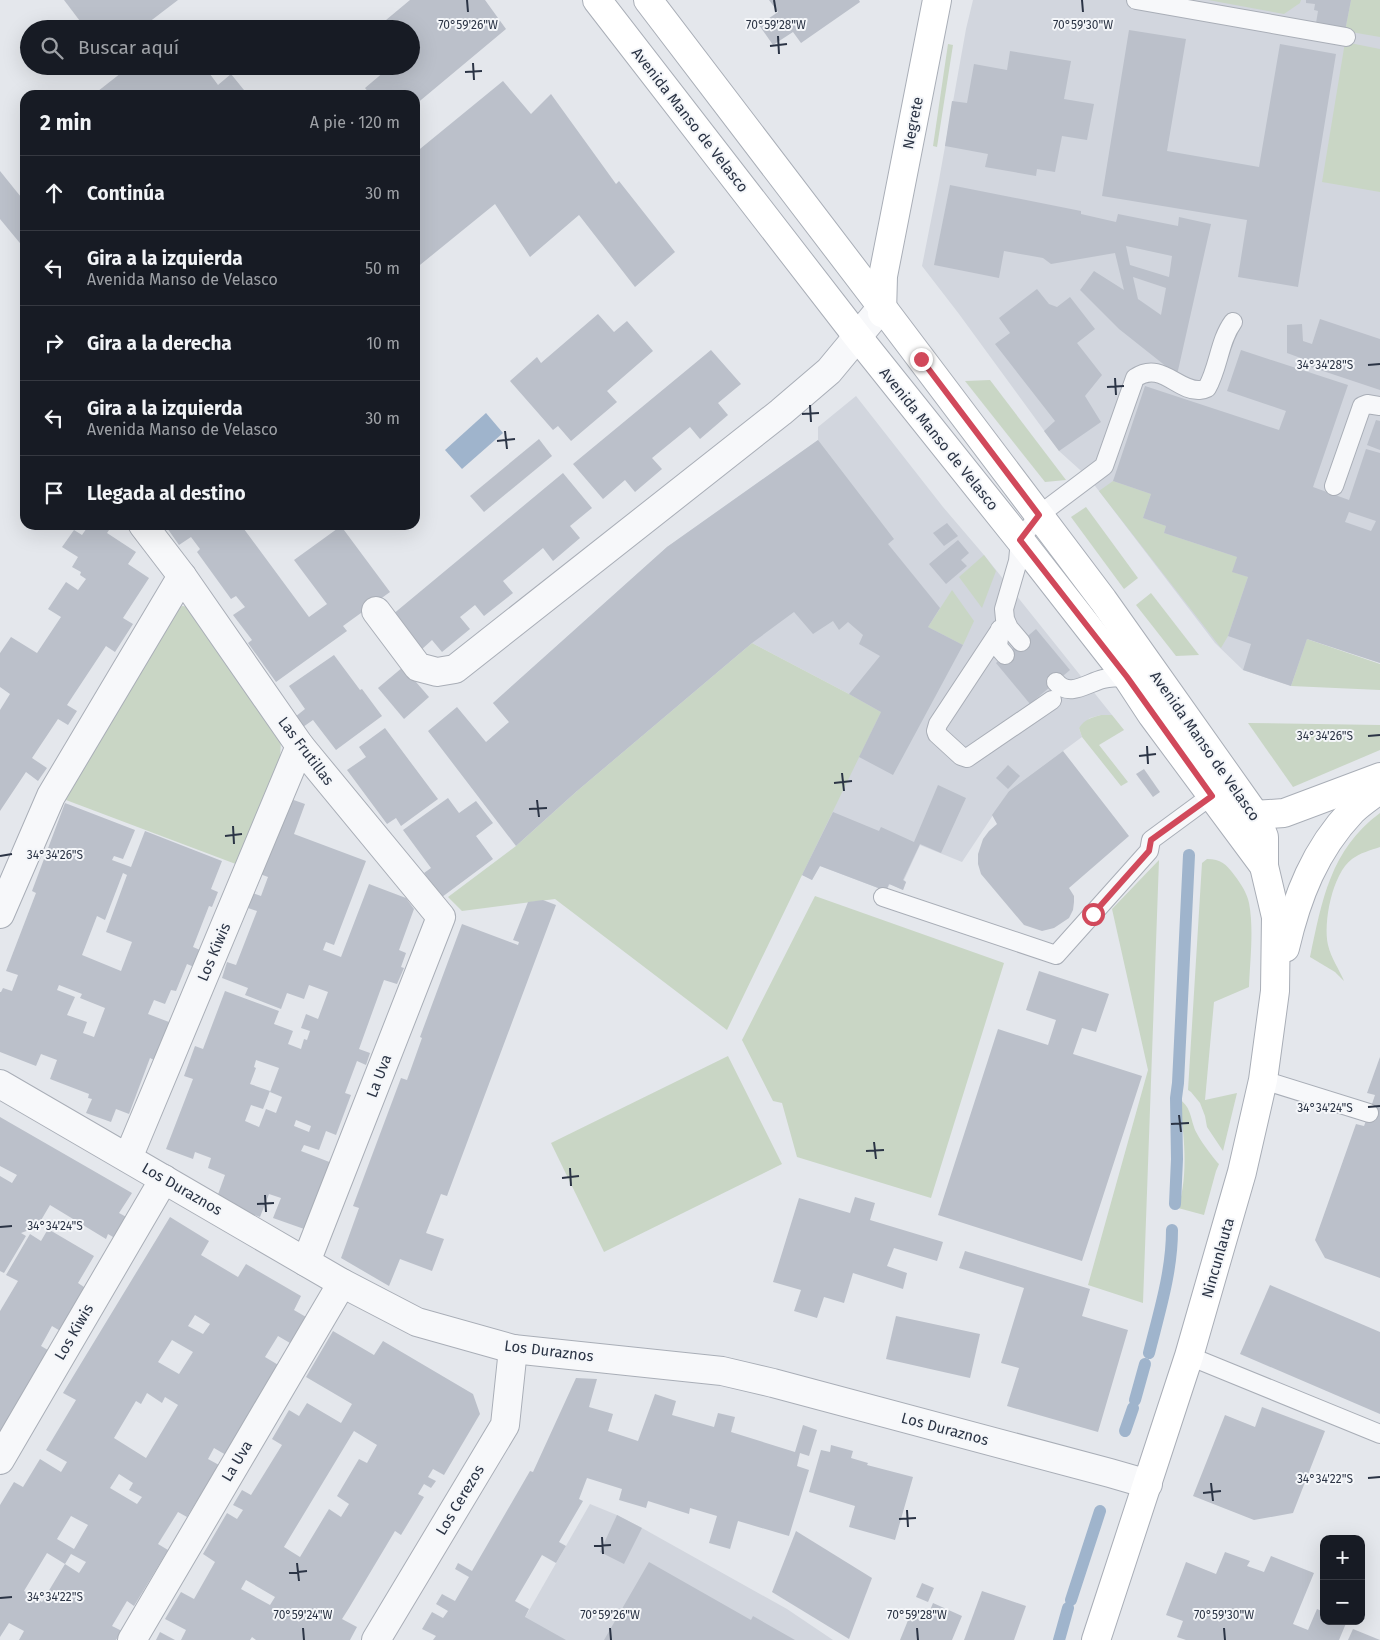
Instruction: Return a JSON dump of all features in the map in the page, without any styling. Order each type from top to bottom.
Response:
[{"type":"main road","name":"Avenida Manso de Velasco","points":[[597,0],[890,377],[1223,798]]},
{"type":"main road","name":"Avenida Manso de Velasco","points":[[648,0],[882,306],[1103,600],[1264,866]]},
{"type":"main road","name":"Negrete","points":[[890,377],[881,331],[883,276],[937,0]]},
{"type":"main road","points":[[842,254],[865,254],[890,245]]},
{"type":"main road","points":[[1223,798],[1256,816],[1284,813],[1380,778]]},
{"type":"main road","points":[[1275,991],[1290,926],[1301,892],[1316,859],[1331,836],[1354,809],[1380,790]]},
{"type":"main road","name":"Avenida Manso de Velasco","points":[[1256,816],[1264,837],[1264,866]]},
{"type":"main road","name":"Nincunlauta","points":[[1096,1640],[1189,1356],[1242,1172],[1263,1080],[1275,991],[1276,917],[1264,866]]},
{"type":"street","points":[[376,611],[418,667],[438,672],[455,669],[781,412],[829,371],[882,306]]},
{"type":"street","name":"Las Frutillas","points":[[147,530],[182,576],[300,746],[441,917]]},
{"type":"street","points":[[0,914],[51,796],[182,576]]},
{"type":"street","name":"Los Kiwis","points":[[128,1158],[300,746]]},
{"type":"street","name":"La Uva","points":[[306,1262],[441,917]]},
{"type":"street","name":"Los Duraznos","points":[[0,1084],[342,1283],[417,1322],[513,1349],[722,1371],[783,1385],[1148,1484]]},
{"type":"street","name":"Los Kiwis","points":[[0,1460],[164,1179]]},
{"type":"street","name":"La Uva","points":[[132,1640],[342,1283]]},
{"type":"street","name":"Los Cerezos","points":[[376,1640],[505,1425],[513,1349]]},
{"type":"lane","points":[[1136,0],[1346,37]]},
{"type":"lane","points":[[1005,655],[998,647],[1000,630],[1018,561],[1020,540],[1039,515],[1104,466],[1135,378],[1142,373],[1151,372],[1168,377],[1187,387],[1199,390],[1208,388],[1227,330],[1233,322]]},
{"type":"lane","points":[[1334,486],[1362,406],[1368,404],[1380,406]]},
{"type":"lane","points":[[1004,609],[1009,628],[1021,642]]},
{"type":"lane","points":[[1000,630],[938,724],[936,734],[960,756],[967,758],[1046,698],[1101,680],[1113,677],[1127,677]]},
{"type":"lane","points":[[1056,682],[1066,690],[1072,690]]},
{"type":"lane","points":[[883,896],[1056,955],[1149,851],[1151,840],[1223,798]]},
{"type":"lane","points":[[1263,1080],[1369,1113]]},
{"type":"lane","points":[[1189,1356],[1380,1434]]},
{"type":"shaded area","points":[[973,0],[1380,0],[1380,663],[1308,639],[1291,686],[1243,670],[1215,643],[1089,478],[1059,451],[922,266]]},
{"type":"shaded area","points":[[856,396],[943,507],[984,555],[1112,715],[1090,718],[1079,728],[1082,737],[1009,791],[962,862],[920,845],[904,880],[906,882],[903,890],[890,884],[886,891],[820,866],[812,880],[802,875],[849,694],[752,643],[577,791],[509,722],[493,703],[667,547],[818,440],[818,427]]},
{"type":"shaded area","points":[[590,1504],[642,1528],[787,1609],[833,1640],[512,1640]]},
{"type":"green space","points":[[1208,0],[1301,0],[1300,3],[1284,14]]},
{"type":"green space","points":[[1351,0],[1380,0],[1380,37],[1345,31]]},
{"type":"green space","points":[[1345,42],[1380,49],[1380,192],[1322,182]]},
{"type":"green space","points":[[948,44],[953,45],[937,147],[933,146]]},
{"type":"green space","points":[[990,380],[1066,480],[1045,482],[965,381]]},
{"type":"green space","points":[[1113,481],[1151,494],[1143,518],[1166,526],[1164,533],[1237,557],[1233,572],[1248,577],[1228,636],[1221,648],[1099,491]]},
{"type":"green space","points":[[1086,507],[1138,578],[1124,589],[1071,517]]},
{"type":"green space","points":[[984,555],[996,571],[982,608],[959,577]]},
{"type":"green space","points":[[952,590],[974,621],[963,645],[928,627]]},
{"type":"green space","points":[[1151,593],[1199,655],[1176,656],[1136,605]]},
{"type":"green space","points":[[182,606],[191,607],[281,738],[280,762],[241,866],[58,797],[166,617]]},
{"type":"green space","points":[[1307,639],[1380,664],[1380,690],[1291,686]]},
{"type":"green space","points":[[752,643],[881,712],[727,1030],[555,899],[462,911],[448,897],[516,846],[577,791]]},
{"type":"green space","points":[[1101,715],[1112,715],[1124,730],[1099,745],[1128,782],[1121,786],[1082,737],[1079,728],[1091,718]]},
{"type":"green space","points":[[1248,723],[1380,725],[1380,750],[1293,787]]},
{"type":"green space","points":[[1380,813],[1380,847],[1358,855],[1345,866],[1334,887],[1328,912],[1328,945],[1344,981],[1335,972],[1310,957],[1314,936],[1324,897],[1339,860],[1363,828]]},
{"type":"green space","points":[[1207,859],[1223,863],[1239,882],[1248,899],[1251,923],[1249,987],[1214,1002],[1205,1100],[1237,1093],[1223,1151],[1207,1127],[1200,1103],[1188,1090],[1202,863]]},
{"type":"green space","points":[[1159,860],[1143,1303],[1088,1285],[1148,1070],[1112,909]]},
{"type":"green space","points":[[815,896],[1004,963],[931,1198],[797,1157],[782,1103],[773,1101],[742,1040]]},
{"type":"green space","points":[[728,1056],[782,1164],[604,1252],[551,1143]]},
{"type":"green space","points":[[1179,1099],[1188,1108],[1198,1135],[1219,1164],[1204,1215],[1178,1208],[1184,1182],[1184,1139]]},
{"type":"water","points":[[486,413],[503,433],[462,469],[445,450]]},
{"type":"building","points":[[64,0],[178,0],[152,20],[79,20]]},
{"type":"building","points":[[410,0],[485,0],[506,29],[420,101],[420,90],[367,90],[365,88],[380,75],[420,75],[420,20],[386,20]]},
{"type":"building","points":[[769,0],[859,0],[860,2],[801,43],[793,32],[773,45],[759,25],[778,12]]},
{"type":"building","points":[[1306,0],[1351,0],[1345,31],[1315,29],[1318,11],[1314,10],[1315,4],[1306,3]]},
{"type":"building","points":[[1129,30],[1186,39],[1167,151],[1259,167],[1280,44],[1336,54],[1298,287],[1238,277],[1247,220],[1102,196]]},
{"type":"building","points":[[1010,51],[1071,61],[1064,99],[1094,104],[1087,140],[1062,136],[1055,172],[1037,169],[1036,176],[985,167],[988,154],[945,146],[952,101],[967,103],[974,64],[1007,70]]},
{"type":"building","points":[[119,75],[211,75],[218,85],[232,75],[244,90],[99,90]]},
{"type":"building","points":[[503,81],[531,114],[551,94],[616,184],[619,181],[675,252],[635,287],[579,215],[530,257],[495,204],[420,265],[420,149]]},
{"type":"building","points":[[0,171],[20,196],[20,243],[0,219]]},
{"type":"building","points":[[950,185],[1081,211],[1081,214],[1116,222],[1118,214],[1178,226],[1179,217],[1211,224],[1177,375],[1119,329],[1080,290],[1094,271],[1124,290],[1115,253],[1051,264],[1043,258],[1004,251],[999,278],[934,265]],"holes":[[[1126,246],[1172,256],[1169,277],[1130,265]],[[1133,277],[1166,288],[1161,315],[1138,299]]]},
{"type":"building","points":[[1037,289],[1049,304],[1057,307],[1070,297],[1095,329],[1077,343],[1102,375],[1085,396],[1101,422],[1059,451],[1044,431],[1055,421],[995,344],[1010,333],[999,318]]},
{"type":"building","points":[[598,314],[614,332],[627,321],[653,351],[607,391],[617,402],[571,441],[558,426],[553,430],[510,381],[537,357],[541,363]]},
{"type":"building","points":[[1320,319],[1380,339],[1380,390],[1305,365],[1306,360],[1287,353],[1287,325],[1302,324],[1303,341],[1312,344]]},
{"type":"building","points":[[711,350],[741,384],[718,403],[728,415],[700,439],[690,427],[652,458],[662,469],[635,492],[625,480],[603,499],[573,464]]},
{"type":"building","points":[[1241,350],[1348,385],[1313,487],[1349,500],[1366,449],[1380,453],[1380,663],[1307,639],[1291,686],[1243,670],[1251,644],[1228,636],[1248,577],[1232,572],[1237,557],[1164,533],[1166,526],[1143,518],[1151,494],[1113,481],[1145,386],[1279,430],[1286,411],[1227,391]],"holes":[[[1349,512],[1376,521],[1371,531],[1345,522]]]},
{"type":"building","points":[[1376,420],[1380,421],[1380,450],[1367,445]]},
{"type":"building","points":[[539,439],[552,456],[484,512],[470,496]]},
{"type":"building","points":[[818,440],[894,539],[888,544],[940,608],[928,627],[963,645],[893,775],[859,757],[881,712],[849,694],[880,656],[859,644],[863,635],[848,622],[839,630],[833,621],[813,634],[794,612],[752,643],[577,791],[516,846],[428,731],[457,707],[486,742],[509,722],[493,703],[667,547]]},
{"type":"building","points":[[563,473],[592,508],[570,526],[580,538],[553,561],[543,548],[503,581],[513,593],[484,616],[475,605],[460,617],[470,629],[442,652],[432,640],[421,650],[392,615]]},
{"type":"building","points":[[947,523],[958,536],[944,546],[933,533]]},
{"type":"building","points":[[74,530],[82,535],[86,530],[109,530],[107,533],[136,552],[128,564],[149,578],[123,618],[133,624],[115,652],[106,646],[67,705],[77,711],[68,725],[58,719],[32,758],[47,768],[38,781],[26,772],[0,811],[0,710],[10,694],[0,687],[0,653],[11,637],[37,653],[61,617],[48,609],[66,582],[78,590],[86,579],[80,575],[81,572],[72,567],[78,557],[62,547]]},
{"type":"building","points":[[168,530],[245,530],[309,617],[327,604],[294,560],[335,530],[344,530],[390,592],[343,626],[347,631],[276,682],[248,643],[252,640],[233,615],[245,607],[236,596],[231,599],[197,552],[200,549],[191,537],[179,545]]},
{"type":"building","points":[[958,540],[969,553],[961,560],[967,566],[946,584],[929,564]]},
{"type":"building","points":[[1036,629],[1070,670],[1030,704],[996,663]]},
{"type":"building","points":[[334,655],[382,716],[336,750],[313,720],[303,727],[295,717],[305,709],[289,686]]},
{"type":"building","points":[[403,667],[429,697],[404,719],[378,688]]},
{"type":"building","points":[[385,728],[438,799],[401,826],[396,818],[387,824],[347,770],[366,757],[359,747]]},
{"type":"building","points":[[1063,751],[1129,836],[1069,888],[1074,896],[1074,902],[1069,918],[1054,928],[1042,931],[1024,925],[981,874],[978,854],[983,839],[997,824],[992,815],[1009,791]]},
{"type":"building","points":[[1008,765],[1020,776],[1008,789],[996,778]]},
{"type":"building","points":[[1144,769],[1160,792],[1153,797],[1136,774]]},
{"type":"building","points":[[938,785],[966,798],[941,853],[920,844],[903,880],[906,882],[903,890],[889,884],[886,891],[820,866],[812,880],[802,875],[833,812],[879,831],[881,827],[914,842]]},
{"type":"building","points":[[288,798],[305,804],[294,834],[366,861],[334,945],[326,942],[323,950],[341,957],[369,884],[406,898],[414,909],[399,950],[406,953],[401,967],[404,968],[397,984],[384,980],[359,1049],[370,1053],[366,1065],[357,1061],[345,1093],[351,1095],[336,1135],[326,1131],[319,1150],[304,1145],[301,1151],[332,1163],[307,1230],[273,1218],[281,1198],[269,1194],[260,1217],[216,1200],[225,1175],[208,1168],[211,1158],[195,1152],[193,1159],[166,1149],[193,1079],[184,1076],[195,1046],[203,1049],[225,991],[279,1011],[274,1024],[293,1031],[288,1044],[301,1049],[304,1039],[307,1040],[310,1031],[301,1028],[306,1014],[318,1019],[328,992],[309,985],[304,999],[287,993],[281,1009],[245,995],[248,988],[222,978],[227,962],[236,965],[257,911],[248,908],[253,893],[261,896],[268,877],[260,874]],"holes":[[[256,1060],[279,1068],[270,1092],[282,1097],[276,1113],[266,1109],[259,1127],[245,1121],[251,1105],[263,1109],[270,1091],[250,1084],[256,1068],[254,1067]],[[296,1120],[311,1126],[309,1132],[294,1126]]]},
{"type":"building","points":[[448,798],[459,813],[476,801],[493,823],[476,836],[493,859],[442,897],[424,873],[431,868],[403,830]]},
{"type":"building","points":[[65,803],[135,830],[123,859],[114,856],[112,860],[131,867],[145,831],[222,861],[211,889],[218,892],[212,907],[209,906],[193,947],[200,950],[194,967],[187,964],[176,991],[171,990],[165,1004],[154,1000],[148,1014],[169,1022],[154,1060],[150,1058],[129,1114],[116,1109],[111,1122],[86,1113],[92,1099],[88,1098],[89,1094],[50,1079],[57,1060],[41,1054],[36,1066],[0,1052],[0,992],[3,988],[12,991],[18,975],[6,971],[36,893],[32,891]],"holes":[[[123,873],[127,875],[106,932],[132,942],[121,971],[82,955],[97,916],[105,920]],[[59,985],[82,994],[80,998],[105,1008],[94,1037],[83,1033],[87,1022],[67,1015],[75,997],[57,990]]]},
{"type":"building","points":[[543,900],[556,905],[447,1196],[441,1194],[426,1233],[444,1239],[432,1271],[400,1259],[389,1286],[341,1258],[359,1208],[353,1206],[401,1078],[407,1080],[422,1038],[420,1037],[462,924],[518,945],[519,942],[513,940],[528,902]]},
{"type":"building","points":[[1039,971],[1109,994],[1096,1032],[1082,1028],[1073,1054],[1142,1076],[1082,1261],[938,1215],[998,1029],[1048,1045],[1056,1020],[1026,1010]]},
{"type":"building","points":[[1380,1057],[1380,1278],[1325,1258],[1315,1240],[1356,1124],[1364,1126],[1369,1113],[1375,1095],[1367,1093]]},
{"type":"building","points":[[0,1117],[132,1193],[119,1213],[130,1219],[118,1240],[108,1234],[106,1239],[50,1205],[37,1227],[21,1233],[26,1236],[4,1273],[0,1271],[0,1176],[12,1183],[17,1175],[0,1166]]},
{"type":"building","points":[[855,1197],[875,1203],[870,1220],[943,1242],[937,1261],[894,1248],[887,1266],[907,1273],[903,1289],[853,1273],[844,1303],[824,1297],[817,1318],[794,1311],[801,1290],[773,1282],[799,1198],[850,1213]]},
{"type":"building","points":[[170,1217],[209,1241],[201,1255],[238,1277],[246,1264],[301,1296],[294,1310],[306,1317],[290,1343],[278,1336],[265,1357],[280,1366],[226,1455],[214,1448],[208,1459],[219,1465],[187,1517],[178,1512],[158,1544],[168,1550],[134,1606],[127,1601],[112,1626],[122,1631],[116,1640],[19,1640],[24,1631],[9,1623],[0,1637],[0,1505],[14,1482],[23,1487],[40,1459],[61,1472],[67,1462],[46,1450],[76,1400],[63,1393]],"holes":[[[195,1315],[210,1324],[203,1334],[188,1326]],[[172,1340],[193,1352],[179,1374],[158,1362]],[[147,1393],[162,1403],[165,1397],[178,1405],[146,1458],[114,1438],[136,1401],[141,1404]],[[119,1474],[133,1483],[129,1490],[142,1497],[137,1504],[110,1488]],[[71,1516],[88,1525],[74,1549],[57,1539]],[[47,1553],[65,1564],[42,1602],[24,1591]],[[71,1554],[86,1562],[79,1573],[65,1564]]]},
{"type":"building","points":[[48,1229],[94,1256],[78,1283],[87,1289],[62,1332],[52,1326],[41,1346],[53,1353],[0,1443],[0,1311],[18,1281],[6,1275],[30,1234],[41,1241]]},
{"type":"building","points":[[965,1251],[1090,1289],[1082,1316],[1128,1330],[1098,1432],[1007,1406],[1019,1368],[1001,1363],[1024,1288],[959,1268]]},
{"type":"building","points":[[1270,1285],[1380,1332],[1380,1414],[1240,1354]]},
{"type":"building","points":[[896,1316],[980,1334],[970,1378],[886,1359]]},
{"type":"building","points":[[333,1331],[374,1355],[383,1341],[473,1394],[480,1414],[444,1475],[433,1469],[428,1477],[436,1481],[431,1488],[424,1484],[418,1494],[424,1497],[401,1535],[395,1531],[342,1619],[357,1627],[350,1640],[256,1640],[252,1637],[250,1640],[181,1640],[186,1630],[165,1619],[181,1592],[194,1599],[215,1562],[203,1554],[227,1513],[237,1519],[243,1510],[233,1505],[242,1490],[251,1495],[282,1445],[272,1439],[289,1410],[299,1416],[307,1403],[341,1423],[352,1404],[306,1377]],"holes":[[[354,1431],[377,1445],[367,1463],[359,1459],[337,1496],[349,1504],[341,1517],[329,1509],[300,1557],[284,1547]],[[246,1580],[275,1597],[270,1605],[241,1589]]]},
{"type":"building","points":[[576,1378],[597,1379],[589,1407],[613,1414],[608,1431],[638,1441],[655,1394],[676,1401],[672,1415],[714,1427],[718,1413],[735,1417],[731,1432],[795,1452],[803,1425],[817,1430],[809,1456],[800,1453],[797,1466],[809,1470],[789,1536],[738,1521],[730,1549],[709,1543],[717,1516],[690,1508],[689,1514],[648,1501],[646,1508],[619,1500],[622,1489],[587,1478],[579,1499],[583,1501],[559,1542],[566,1546],[556,1563],[542,1555],[515,1601],[529,1609],[525,1617],[566,1640],[433,1640],[436,1636],[422,1629],[432,1612],[443,1618],[448,1611],[436,1604],[442,1594],[455,1601],[469,1577],[455,1569],[458,1563],[472,1571],[530,1471],[533,1472]]},
{"type":"building","points":[[1262,1407],[1325,1431],[1293,1513],[1254,1520],[1193,1496],[1225,1415],[1255,1427]]},
{"type":"building","points":[[831,1445],[853,1451],[851,1458],[868,1463],[867,1465],[913,1477],[895,1540],[849,1527],[855,1506],[809,1492],[821,1450],[830,1452]]},
{"type":"building","points":[[617,1515],[642,1528],[624,1564],[600,1552]]},
{"type":"building","points":[[796,1531],[872,1578],[849,1639],[772,1592]]},
{"type":"building","points":[[1225,1552],[1250,1561],[1247,1566],[1264,1572],[1271,1556],[1314,1573],[1293,1624],[1308,1630],[1317,1609],[1320,1610],[1320,1625],[1345,1625],[1339,1640],[1186,1640],[1177,1637],[1183,1621],[1166,1615],[1186,1562],[1216,1574]]},
{"type":"building","points":[[649,1562],[751,1620],[753,1616],[795,1640],[604,1640]]},
{"type":"building","points":[[922,1583],[934,1588],[928,1602],[916,1597]]},
{"type":"building","points":[[982,1591],[1026,1606],[1014,1640],[964,1640]]},
{"type":"building","points":[[933,1603],[962,1616],[952,1640],[900,1640],[911,1613],[926,1620]]},
{"type":"building","points":[[1353,1629],[1380,1640],[1348,1640]]},
{"type":"building","points":[[160,1632],[175,1640],[156,1640]]},
{"type":"waterway","points":[[1175,1204],[1177,1159],[1176,1098],[1189,855]]},
{"type":"waterway","points":[[1149,1353],[1161,1308],[1170,1261],[1172,1230]]},
{"type":"waterway","points":[[1135,1400],[1145,1364]]},
{"type":"waterway","points":[[1125,1431],[1133,1408]]},
{"type":"waterway","points":[[1071,1600],[1100,1511]]},
{"type":"waterway","points":[[1059,1640],[1068,1608]]},
{"type":"route","points":[[921,359],[1039,515],[1020,540],[1127,677],[1152,715],[1212,796],[1151,840],[1149,851],[1093,914]]}]
